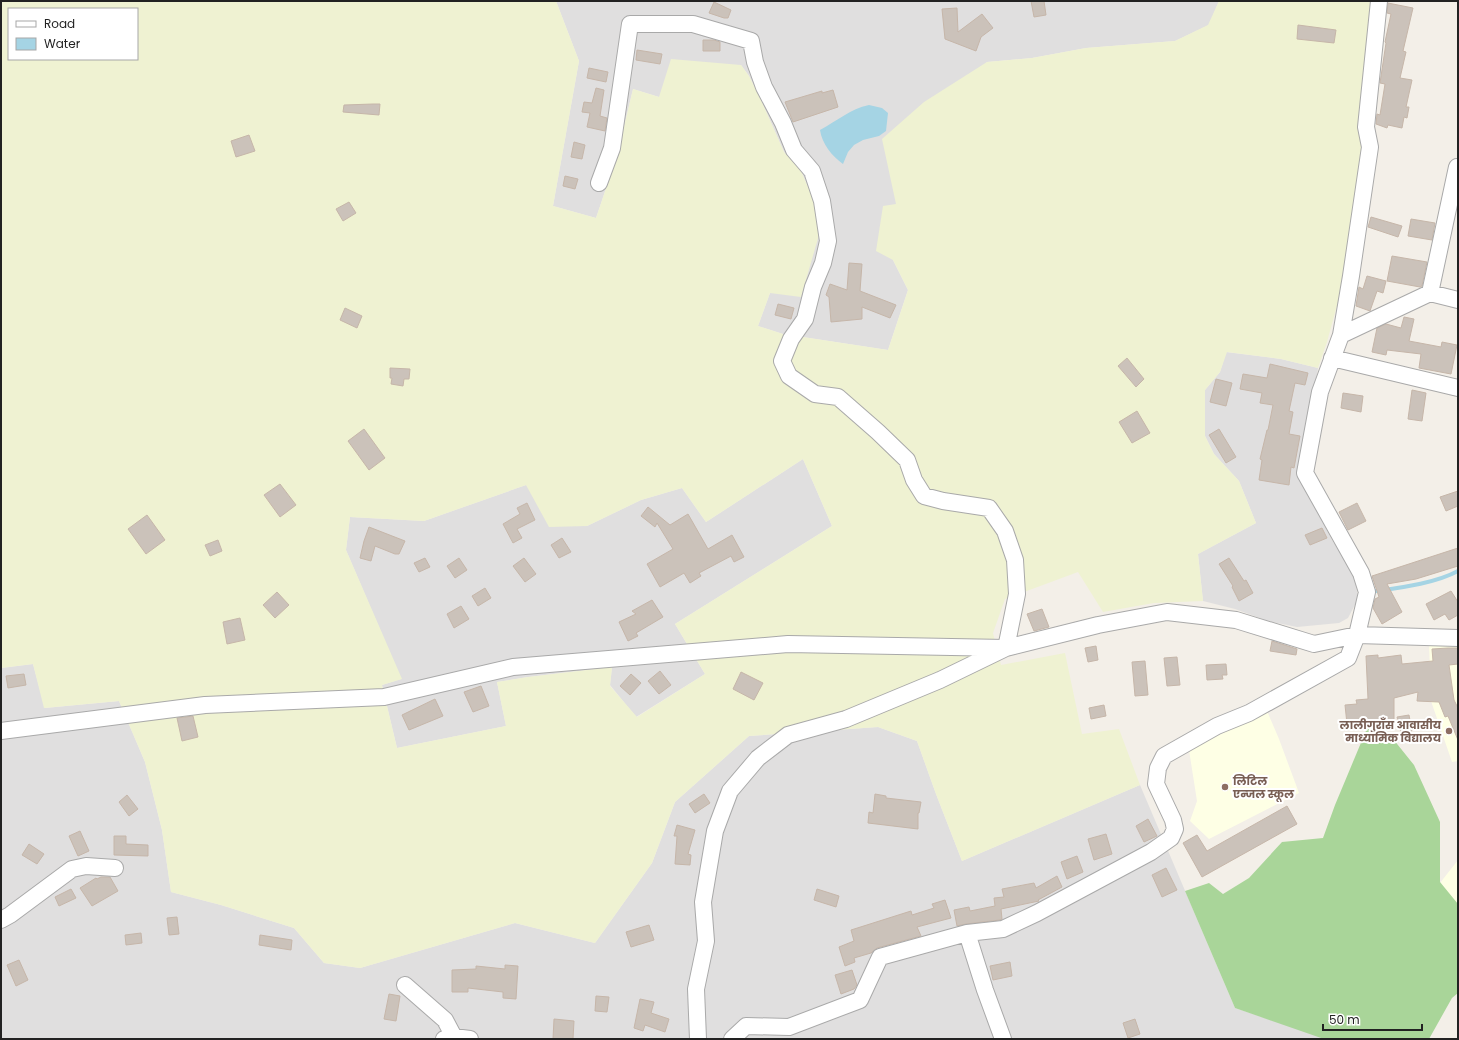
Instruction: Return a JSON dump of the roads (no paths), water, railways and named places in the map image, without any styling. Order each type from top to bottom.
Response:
[{"type":"street","points":[[732,1039],[746,1026],[788,1027],[860,1000],[880,957],[967,933],[1002,929],[1037,913],[1151,852],[1171,838],[1175,829],[1173,820],[1156,784],[1158,768],[1164,756],[1217,726],[1249,713],[1348,658],[1357,635],[1367,592],[1361,573],[1305,473],[1320,392],[1341,334],[1351,276],[1370,147],[1366,127],[1379,1]]},
{"type":"street","points":[[599,183],[612,148],[630,24],[693,24],[751,41],[755,62],[764,87],[783,123],[794,150],[812,171],[822,200],[828,241],[823,263],[813,287],[804,319],[791,339],[782,361],[789,376],[815,394],[838,397],[878,432],[907,460],[914,480],[924,496],[944,501],[989,508],[1005,531],[1015,560],[1017,594],[1006,648]]},
{"type":"street","points":[[1430,293],[1457,167]]},
{"type":"street","points":[[1341,334],[1430,293],[1458,300]]},
{"type":"street","points":[[1332,358],[1458,388]]},
{"type":"street","points":[[698,1039],[696,989],[706,941],[703,902],[715,831],[730,791],[758,758],[788,734],[846,719],[940,680],[1006,648],[1098,625],[1167,612],[1236,620],[1314,644],[1357,635],[1458,638]]},
{"type":"street","points":[[1,731],[205,705],[384,697],[513,667],[788,644],[1006,648]]},
{"type":"street","points":[[1,920],[10,916],[72,869],[86,866],[115,868]]},
{"type":"street","points":[[967,933],[985,990],[1003,1039]]},
{"type":"street","points":[[405,985],[445,1020],[456,1038]]},
{"type":"water","points":[[869,105],[882,108],[888,113],[886,131],[879,136],[863,140],[854,145],[848,152],[843,164],[828,149],[820,130],[850,112]]},
{"type":"waterway","points":[[1370,592],[1427,582],[1458,571]]},
{"type":"place","name":"लालीगुराँस आवासीय माध्यामिक विद्यालय","points":[[1449,731]]},
{"type":"place","name":"लिटिल एन्जल स्कूल","points":[[1225,787]]}]
